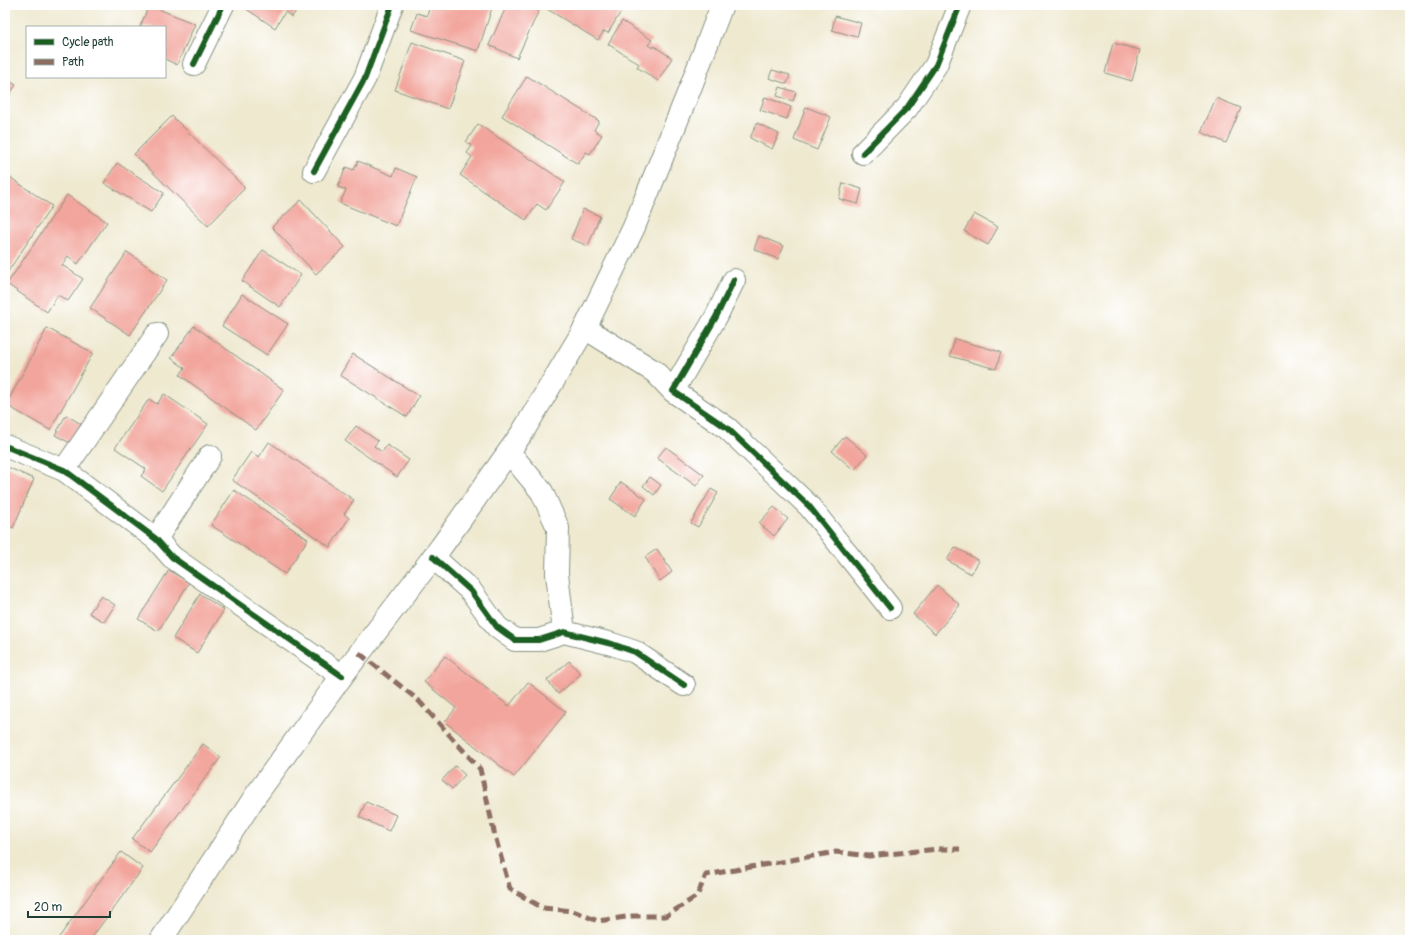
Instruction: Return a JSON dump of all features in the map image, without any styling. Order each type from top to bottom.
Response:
[{"type":"street","points":[[194,64],[222,5]]},
{"type":"street","points":[[314,171],[365,78],[392,5]]},
{"type":"street","points":[[161,940],[256,795],[342,676],[434,556],[522,434],[585,328],[634,227],[722,5]]},
{"type":"street","points":[[863,153],[906,108],[936,65],[960,5]]},
{"type":"street","points":[[673,391],[716,317],[734,280]]},
{"type":"street","points":[[585,328],[655,372],[673,391],[727,428],[809,506],[890,608]]},
{"type":"street","points":[[64,470],[157,334]]},
{"type":"street","points":[[5,446],[64,470],[156,539],[172,557],[342,676]]},
{"type":"street","points":[[509,452],[542,492],[558,528],[557,574],[564,632]]},
{"type":"street","points":[[156,539],[210,456]]},
{"type":"street","points":[[434,556],[471,591],[497,627],[515,640],[539,640],[564,632],[612,644],[634,652],[684,685]]},
{"type":"building","points":[[149,5],[195,24],[177,65],[166,60],[166,26],[140,26]]},
{"type":"building","points":[[300,5],[292,17],[285,12],[275,28],[242,6]]},
{"type":"building","points":[[430,5],[482,5],[492,8],[478,51],[411,30],[417,13],[427,16]]},
{"type":"building","points":[[507,5],[534,5],[540,8],[517,58],[489,45]]},
{"type":"building","points":[[550,5],[613,5],[622,10],[608,33],[604,31],[598,40],[547,9]]},
{"type":"building","points":[[835,16],[861,23],[857,37],[832,30]]},
{"type":"building","points":[[622,21],[652,40],[648,45],[653,48],[654,46],[672,58],[658,81],[637,67],[639,64],[608,44]]},
{"type":"building","points":[[412,42],[465,61],[448,109],[395,90]]},
{"type":"building","points":[[1113,43],[1140,50],[1132,81],[1105,73]]},
{"type":"building","points":[[772,70],[790,75],[787,84],[769,78]]},
{"type":"building","points":[[527,76],[599,121],[594,130],[602,135],[590,154],[586,152],[578,164],[502,116]]},
{"type":"building","points":[[5,78],[16,85],[5,101]]},
{"type":"building","points":[[780,87],[796,92],[793,101],[777,96]]},
{"type":"building","points":[[765,97],[791,107],[787,119],[760,110]]},
{"type":"building","points":[[1216,98],[1241,108],[1226,143],[1201,132]]},
{"type":"building","points":[[806,107],[831,117],[817,150],[794,140]]},
{"type":"building","points":[[172,116],[245,188],[208,226],[134,154]]},
{"type":"building","points":[[757,123],[779,134],[772,149],[750,138]]},
{"type":"building","points":[[478,124],[565,182],[546,210],[537,204],[526,220],[460,175],[472,157],[467,153],[472,146],[466,142]]},
{"type":"building","points":[[358,161],[393,176],[396,168],[417,177],[396,226],[340,203],[346,190],[338,187],[346,167],[354,170]]},
{"type":"building","points":[[117,163],[164,193],[151,212],[104,183]]},
{"type":"building","points":[[8,176],[52,206],[5,276],[5,180]]},
{"type":"building","points":[[843,183],[862,189],[858,204],[839,199]]},
{"type":"building","points":[[67,195],[107,222],[78,264],[68,256],[62,265],[83,279],[68,301],[58,295],[47,312],[7,284]]},
{"type":"building","points":[[301,200],[345,247],[316,274],[272,227]]},
{"type":"building","points":[[583,209],[600,216],[588,246],[571,239]]},
{"type":"building","points":[[974,214],[998,227],[988,245],[964,231]]},
{"type":"building","points":[[759,236],[784,246],[778,259],[754,249]]},
{"type":"building","points":[[263,250],[301,275],[280,307],[242,281]]},
{"type":"building","points":[[127,252],[167,280],[130,335],[90,308]]},
{"type":"building","points":[[242,294],[288,324],[267,355],[222,326]]},
{"type":"building","points":[[194,326],[284,390],[256,430],[180,375],[185,368],[171,358]]},
{"type":"building","points":[[47,328],[93,353],[50,430],[6,405]]},
{"type":"building","points":[[955,339],[1001,352],[996,369],[950,356]]},
{"type":"building","points":[[353,354],[419,396],[407,417],[340,375]]},
{"type":"building","points":[[164,394],[208,424],[162,491],[141,476],[146,469],[115,448],[149,399],[157,404]]},
{"type":"building","points":[[66,415],[81,424],[70,443],[55,435]]},
{"type":"building","points":[[356,426],[378,441],[374,446],[382,452],[387,445],[409,460],[397,477],[345,441]]},
{"type":"building","points":[[845,436],[867,455],[854,470],[832,451]]},
{"type":"building","points":[[269,442],[354,500],[344,514],[349,518],[330,547],[232,480],[251,452],[259,457]]},
{"type":"building","points":[[666,447],[704,475],[696,486],[657,458]]},
{"type":"building","points":[[5,466],[34,479],[13,528],[5,524]]},
{"type":"building","points":[[650,477],[661,485],[654,495],[643,486]]},
{"type":"building","points":[[621,482],[646,499],[635,516],[610,499]]},
{"type":"building","points":[[711,489],[718,493],[698,527],[691,523]]},
{"type":"building","points":[[234,490],[308,539],[285,574],[211,525]]},
{"type":"building","points":[[774,507],[788,519],[774,536],[759,523]]},
{"type":"building","points":[[955,547],[979,561],[971,574],[947,560]]},
{"type":"building","points":[[657,549],[672,572],[660,581],[645,557]]},
{"type":"building","points":[[169,570],[189,583],[158,631],[138,619]]},
{"type":"building","points":[[937,585],[960,605],[935,634],[913,614]]},
{"type":"building","points":[[200,594],[224,610],[197,653],[173,638]]},
{"type":"building","points":[[101,596],[115,605],[104,622],[89,613]]},
{"type":"building","points":[[445,656],[509,706],[528,682],[566,712],[514,777],[445,722],[456,708],[424,682]]},
{"type":"building","points":[[569,661],[581,674],[558,694],[547,680]]},
{"type":"building","points":[[203,744],[221,757],[150,852],[132,839]]},
{"type":"building","points":[[455,766],[465,775],[452,789],[442,780]]},
{"type":"building","points":[[366,802],[396,815],[389,831],[359,817]]},
{"type":"building","points":[[121,852],[143,868],[90,940],[57,940]]},
{"type":"marked path","points":[[359,653],[418,700],[480,769],[495,836],[510,889],[543,908],[573,911],[598,921],[633,916],[666,916],[697,896],[706,875],[836,852],[869,856],[938,849],[960,849]]},
{"type":"cycle path","points":[[194,64],[223,5]]},
{"type":"cycle path","points":[[314,171],[365,78],[392,5]]},
{"type":"cycle path","points":[[863,153],[907,108],[936,65],[960,5]]},
{"type":"cycle path","points":[[734,280],[716,317],[673,391],[727,428],[809,506],[890,608]]},
{"type":"cycle path","points":[[5,446],[64,470],[156,539],[172,557],[342,676]]},
{"type":"cycle path","points":[[433,557],[471,591],[497,627],[515,640],[539,640],[564,632],[612,644],[635,652],[684,685]]}]
